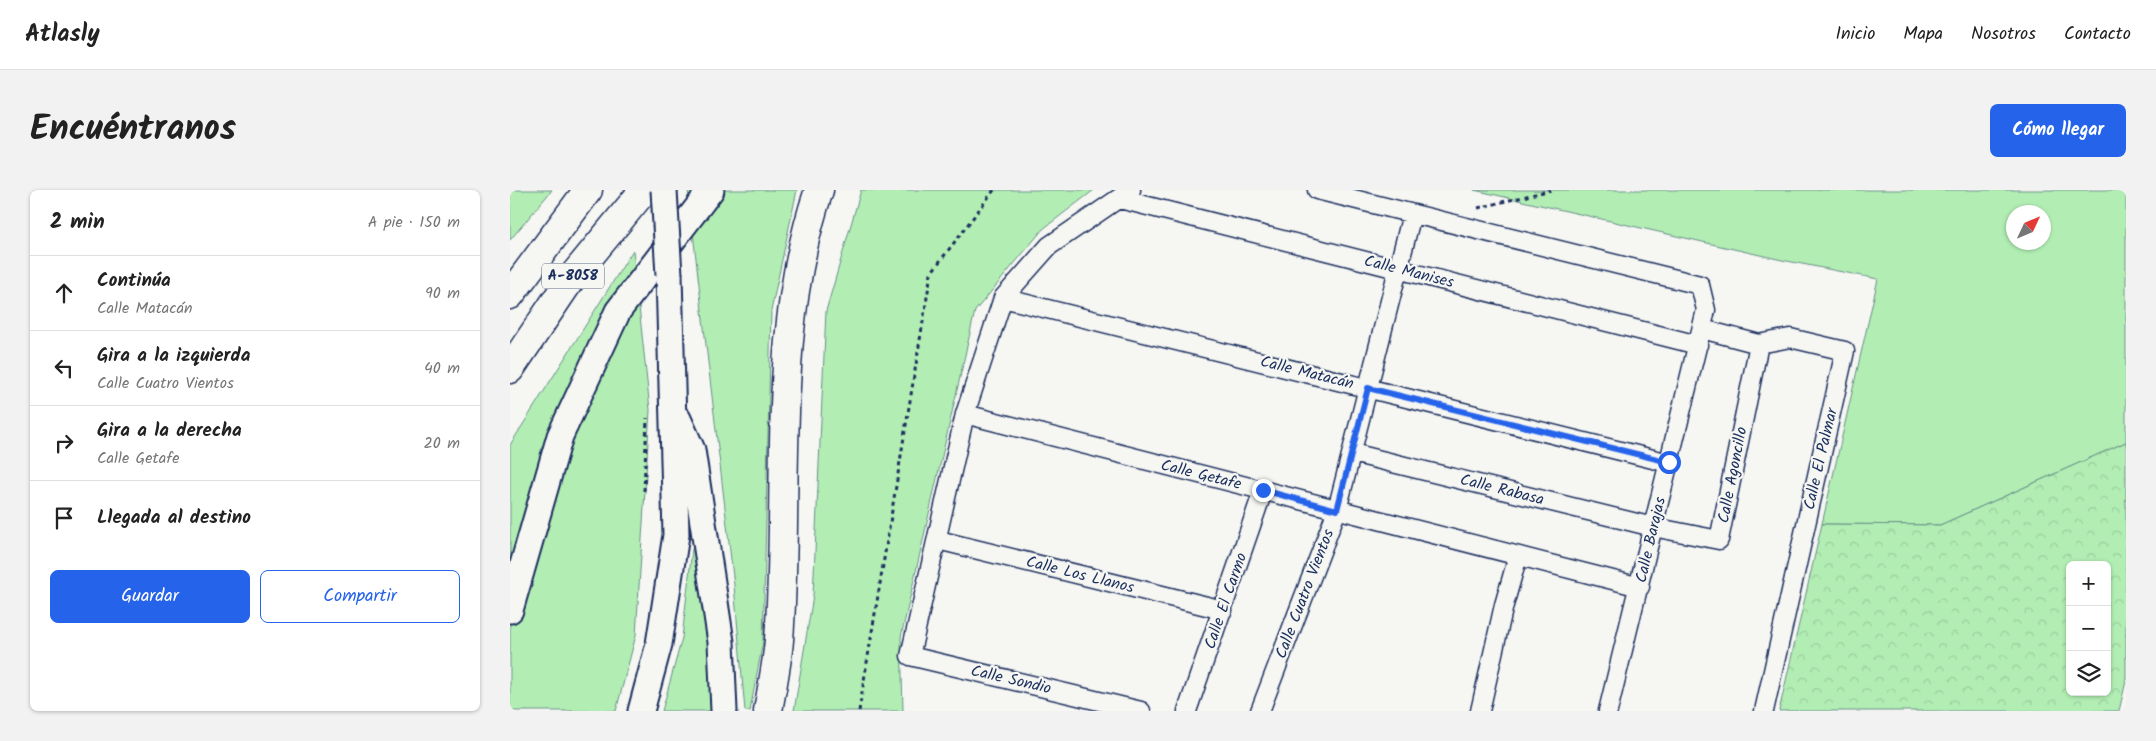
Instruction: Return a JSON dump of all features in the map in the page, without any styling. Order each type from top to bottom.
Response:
[{"type":"highway","name":"A-8058","points":[[510,294],[588,190]]},
{"type":"highway","name":"A-8058","points":[[510,369],[570,280],[644,190]]},
{"type":"highway","points":[[768,711],[778,641],[787,358],[796,278],[819,190]]},
{"type":"main road","points":[[641,711],[659,644],[676,535],[674,410],[664,190]]},
{"type":"main road","points":[[510,610],[560,436],[618,311],[711,190]]},
{"type":"main road","points":[[674,410],[692,450],[721,642],[724,711]]},
{"type":"street","points":[[1317,190],[1412,214]]},
{"type":"street","points":[[938,540],[965,414],[1003,298],[1049,246],[1126,194]]},
{"type":"street","name":"Calle Manises","points":[[1126,194],[1398,269],[1700,337]]},
{"type":"street","name":"Calle Cuatro Vientos","points":[[1260,711],[1337,510],[1412,214]]},
{"type":"street","name":"Calle Barajas","points":[[1412,214],[1700,285],[1706,310],[1640,587],[1608,711]]},
{"type":"street","name":"Calle Matacán","points":[[1003,298],[1669,462]]},
{"type":"street","name":"Calle El Palmar","points":[[1700,337],[1759,344],[1790,338],[1845,351],[1764,711]]},
{"type":"street","name":"Calle Agoncillo","points":[[1653,527],[1720,540],[1759,344]]},
{"type":"street","name":"Calle Getafe","points":[[965,414],[1640,587]]},
{"type":"street","name":"Calle Rabasa","points":[[1352,453],[1653,527]]},
{"type":"street","name":"Calle El Carmo","points":[[1187,711],[1263,490]]},
{"type":"street","name":"Calle Los Llanos","points":[[938,540],[1223,610]]},
{"type":"street","name":"Calle Sondio","points":[[938,540],[910,656],[1141,711]]},
{"type":"street","points":[[1480,711],[1504,605],[1518,556]]},
{"type":"path","points":[[859,711],[931,272],[994,190]]},
{"type":"path","points":[[1473,210],[1551,190]]},
{"type":"green space","points":[[510,190],[552,190],[510,240]]},
{"type":"green space","points":[[688,190],[797,190],[771,311],[763,641],[750,711],[745,711],[734,585]]},
{"type":"green space","points":[[861,190],[1094,190],[1043,229],[975,311],[901,637],[903,711],[794,711],[813,596],[826,311]]},
{"type":"green space","points":[[1474,190],[2126,190],[2126,442],[1940,525],[1822,524],[1878,279],[1782,260]]},
{"type":"green space","points":[[633,250],[650,410],[636,635],[616,711],[510,711],[510,445]]},
{"type":"green space","points":[[2126,442],[2126,681],[2119,711],[1779,711],[1822,524],[1940,525]]},
{"type":"green space","points":[[697,548],[711,673],[711,711],[662,711],[682,638],[692,549]]},
{"type":"route","points":[[1263,490],[1337,510],[1368,388],[1669,462]]}]
